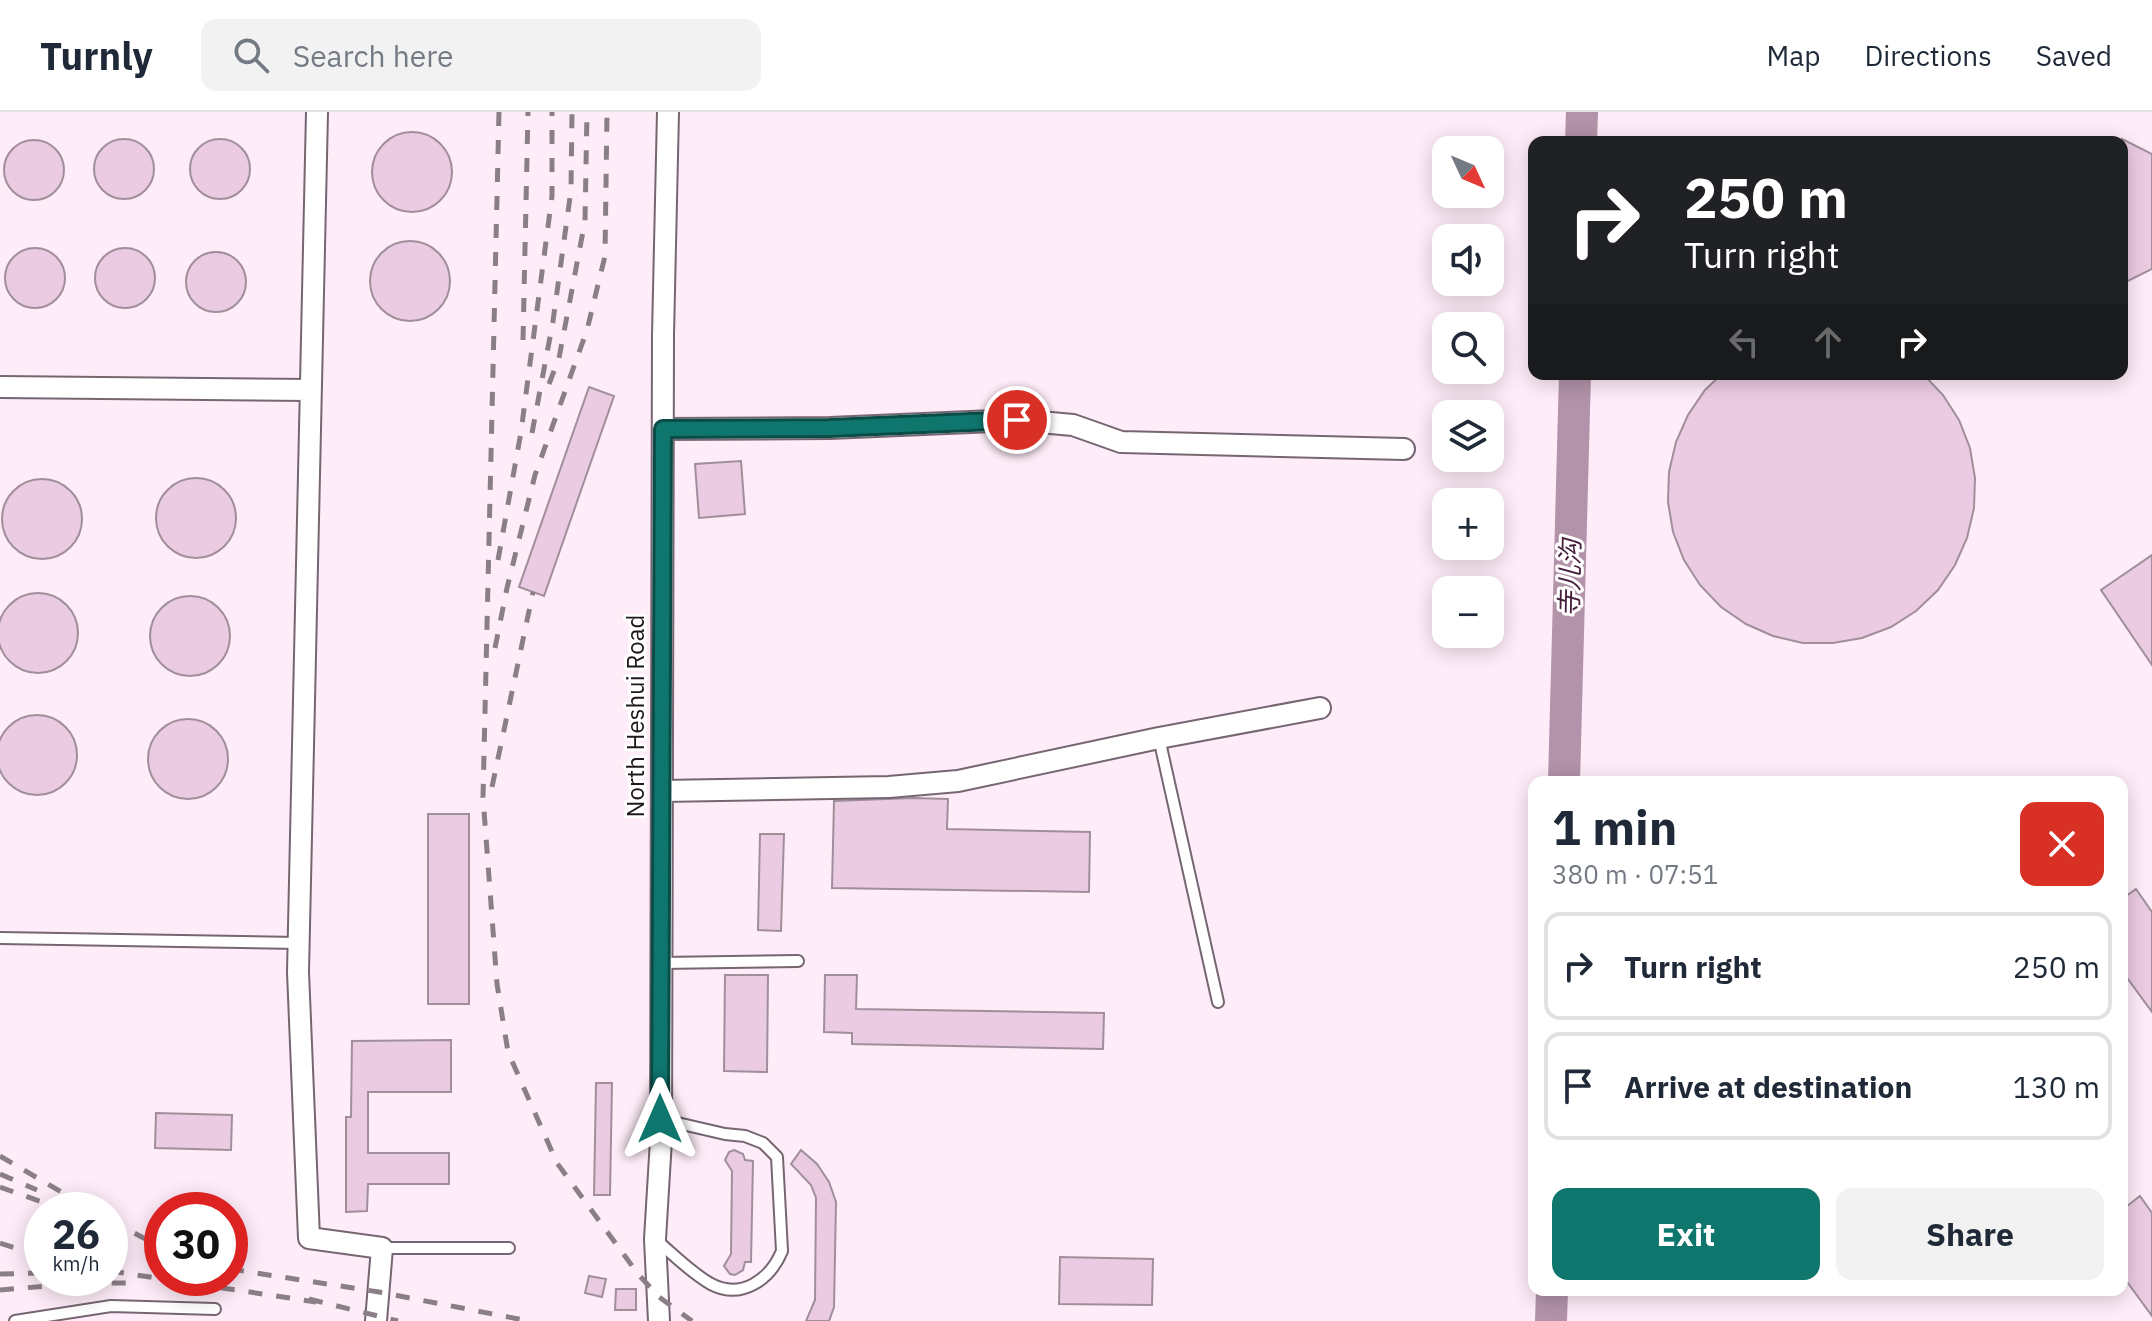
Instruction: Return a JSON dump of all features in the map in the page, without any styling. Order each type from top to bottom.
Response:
[{"type":"street","points":[[317,112],[298,943],[309,1238],[382,1248],[376,1321]]},
{"type":"street","name":"North Heshui Road","points":[[659,1321],[655,1239],[660,1119],[663,429],[668,112]]},
{"type":"street","points":[[0,387],[310,390]]},
{"type":"street","points":[[663,429],[830,428],[1017,420],[1073,425],[1121,442],[1404,449]]},
{"type":"street","points":[[662,791],[889,787],[958,781],[1159,738],[1320,708]]},
{"type":"lane","points":[[1159,738],[1218,1002]]},
{"type":"lane","points":[[0,938],[298,943]]},
{"type":"lane","points":[[661,963],[798,961]]},
{"type":"lane","points":[[655,1239],[710,1284],[724,1289],[754,1285],[776,1265],[782,1251],[777,1157],[763,1143],[745,1136],[660,1119]]},
{"type":"lane","points":[[382,1248],[509,1248]]},
{"type":"lane","points":[[15,1321],[111,1306],[215,1309]]},
{"type":"building","points":[[412,132],[427,135],[440,144],[449,157],[452,172],[449,187],[440,200],[427,209],[412,212],[397,209],[384,200],[375,187],[372,172],[375,157],[384,144],[397,135]]},
{"type":"building","points":[[124,139],[145,148],[154,169],[145,190],[124,199],[103,190],[94,169],[103,148]]},
{"type":"building","points":[[220,139],[241,148],[250,169],[241,190],[220,199],[199,190],[190,169],[199,148]]},
{"type":"building","points":[[34,140],[55,149],[64,170],[55,191],[34,200],[13,191],[4,170],[13,149]]},
{"type":"building","points":[[2128,142],[2152,154],[2152,269],[2128,281]]},
{"type":"building","points":[[410,241],[425,244],[438,253],[447,266],[450,281],[447,296],[438,309],[425,318],[410,321],[395,318],[382,309],[373,296],[370,281],[373,266],[382,253],[395,244]]},
{"type":"building","points":[[35,248],[56,257],[65,278],[56,299],[35,308],[14,299],[5,278],[14,257]]},
{"type":"building","points":[[125,248],[146,257],[155,278],[146,299],[125,308],[104,299],[95,278],[104,257]]},
{"type":"building","points":[[216,252],[237,261],[246,282],[237,303],[216,312],[195,303],[186,282],[195,261]]},
{"type":"building","points":[[1716,380],[1929,380],[1959,420],[1970,448],[1975,478],[1974,508],[1967,538],[1955,565],[1938,590],[1916,611],[1891,627],[1862,638],[1833,643],[1803,643],[1773,636],[1746,624],[1721,607],[1700,585],[1684,560],[1673,532],[1668,502],[1669,472],[1676,442],[1688,415]]},
{"type":"building","points":[[589,387],[614,396],[544,596],[519,587]]},
{"type":"building","points":[[741,461],[745,514],[699,518],[695,464]]},
{"type":"building","points":[[196,478],[211,481],[224,490],[233,503],[236,518],[233,533],[224,546],[211,555],[196,558],[181,555],[168,546],[159,533],[156,518],[159,503],[168,490],[181,481]]},
{"type":"building","points":[[42,479],[57,482],[70,491],[79,504],[82,519],[79,534],[70,547],[57,556],[42,559],[27,556],[14,547],[5,534],[2,519],[5,504],[14,491],[27,482]]},
{"type":"building","points":[[2152,555],[2152,665],[2101,590]]},
{"type":"building","points":[[30,594],[46,594],[60,600],[71,611],[77,625],[77,641],[71,655],[60,666],[46,672],[30,672],[16,666],[5,655],[-1,641],[-1,625],[5,611],[16,600]]},
{"type":"building","points":[[190,596],[205,599],[218,608],[227,621],[230,636],[227,651],[218,664],[205,673],[190,676],[175,673],[162,664],[153,651],[150,636],[153,621],[162,608],[175,599]]},
{"type":"building","points":[[29,716],[45,716],[59,722],[70,733],[76,747],[76,763],[70,777],[59,788],[45,794],[29,794],[15,788],[-1,766],[-1,744],[4,733],[15,722]]},
{"type":"building","points":[[188,719],[203,722],[216,731],[225,744],[228,759],[225,774],[216,787],[203,796],[188,799],[173,796],[160,787],[151,774],[148,759],[151,744],[160,731],[173,722]]},
{"type":"building","points":[[948,799],[947,829],[1090,832],[1089,892],[832,888],[834,801]]},
{"type":"building","points":[[428,814],[469,814],[469,1004],[428,1004]]},
{"type":"building","points":[[760,834],[784,834],[781,931],[758,930]]},
{"type":"building","points":[[2136,889],[2152,912],[2152,1012],[2128,979],[2128,895]]},
{"type":"building","points":[[725,975],[768,975],[767,1072],[724,1071]]},
{"type":"building","points":[[825,975],[857,975],[856,1009],[1104,1013],[1103,1049],[852,1044],[852,1033],[824,1032]]},
{"type":"building","points":[[451,1040],[451,1092],[368,1092],[368,1153],[449,1153],[449,1184],[368,1184],[367,1211],[346,1212],[346,1117],[351,1117],[352,1041]]},
{"type":"building","points":[[596,1083],[612,1083],[610,1195],[594,1195]]},
{"type":"building","points":[[156,1113],[232,1115],[231,1150],[155,1148]]},
{"type":"building","points":[[734,1150],[743,1154],[745,1160],[753,1161],[751,1262],[745,1262],[743,1270],[735,1275],[724,1266],[731,1254],[732,1171],[725,1160]]},
{"type":"building","points":[[801,1150],[817,1164],[829,1182],[836,1202],[834,1307],[829,1321],[806,1321],[815,1300],[816,1198],[811,1185],[791,1164]]},
{"type":"building","points":[[2140,1196],[2152,1213],[2152,1316],[2128,1283],[2128,1205]]},
{"type":"building","points":[[1060,1257],[1153,1259],[1152,1305],[1059,1304]]},
{"type":"building","points":[[589,1276],[606,1279],[602,1297],[585,1293]]},
{"type":"building","points":[[616,1289],[636,1289],[636,1310],[615,1310]]},
{"type":"waterway","name":"寺儿沟","points":[[1581,136],[1582,112]]},
{"type":"waterway","name":"寺儿沟","points":[[1564,776],[1575,380]]},
{"type":"waterway","name":"寺儿沟","points":[[1551,1321],[1552,1296]]},
{"type":"railway","points":[[499,112],[483,797],[497,984],[508,1052],[557,1163],[638,1274],[659,1297],[692,1321]]},
{"type":"railway","points":[[523,340],[528,112]]},
{"type":"railway","points":[[498,560],[521,432],[552,196],[552,112]]},
{"type":"railway","points":[[532,433],[553,321],[571,190],[572,112]]},
{"type":"railway","points":[[549,384],[559,358],[585,221],[587,112]]},
{"type":"railway","points":[[495,648],[535,475],[587,330],[605,256],[607,112]]},
{"type":"railway","points":[[492,787],[533,592]]},
{"type":"railway","points":[[0,1156],[61,1192]]},
{"type":"railway","points":[[0,1174],[37,1190]]},
{"type":"railway","points":[[0,1187],[24,1196]]},
{"type":"railway","points":[[128,1230],[144,1238]]},
{"type":"railway","points":[[0,1243],[24,1251]]},
{"type":"railway","points":[[248,1272],[379,1292],[529,1321]]},
{"type":"railway","points":[[0,1274],[24,1273]]},
{"type":"railway","points":[[128,1274],[316,1302]]},
{"type":"railway","points":[[0,1290],[24,1288]]},
{"type":"railway","points":[[309,1299],[398,1321]]},
{"type":"route","points":[[660,1119],[663,429],[830,428],[1017,420]]}]
